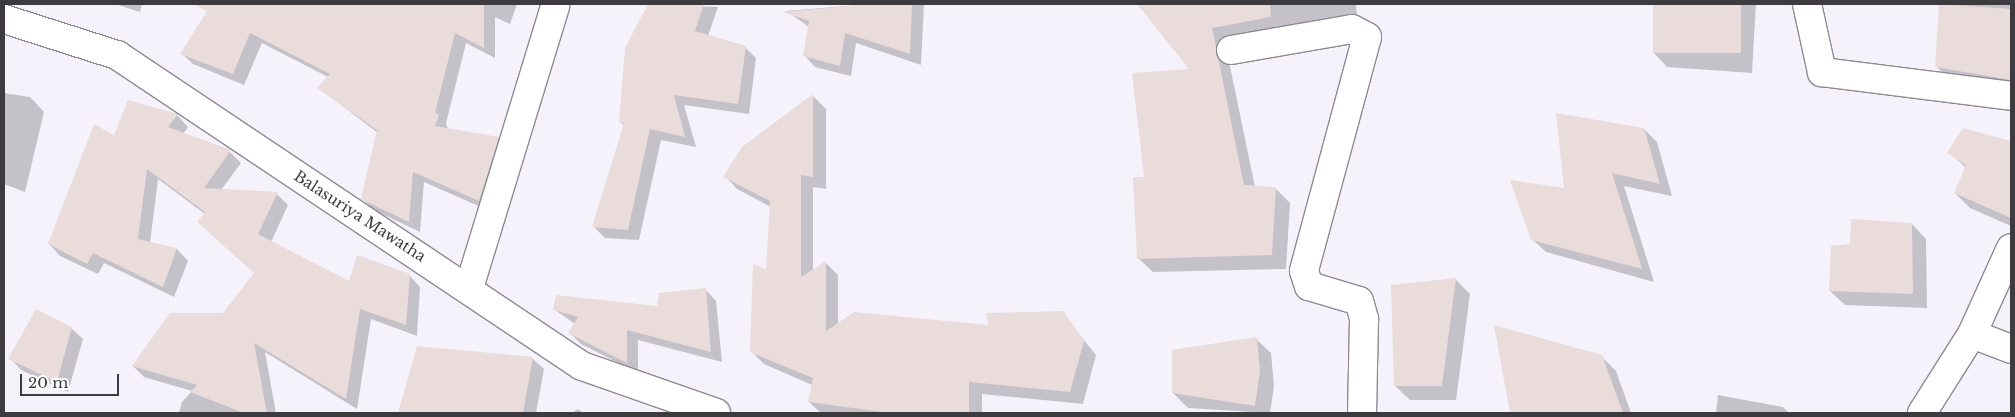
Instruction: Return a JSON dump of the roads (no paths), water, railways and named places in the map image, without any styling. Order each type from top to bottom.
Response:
[{"type":"street","points":[[1807,4],[1822,72],[2011,96]]},
{"type":"street","points":[[469,288],[555,6]]},
{"type":"street","name":"Balasuriya Mawatha","points":[[4,19],[116,55],[469,288],[582,366],[716,413]]},
{"type":"street","points":[[1230,50],[1352,29],[1367,37],[1304,270],[1309,286],[1359,301],[1364,319],[1362,413]]},
{"type":"street","points":[[1922,413],[1972,334],[2011,248]]},
{"type":"street","points":[[1972,334],[2011,349]]}]
